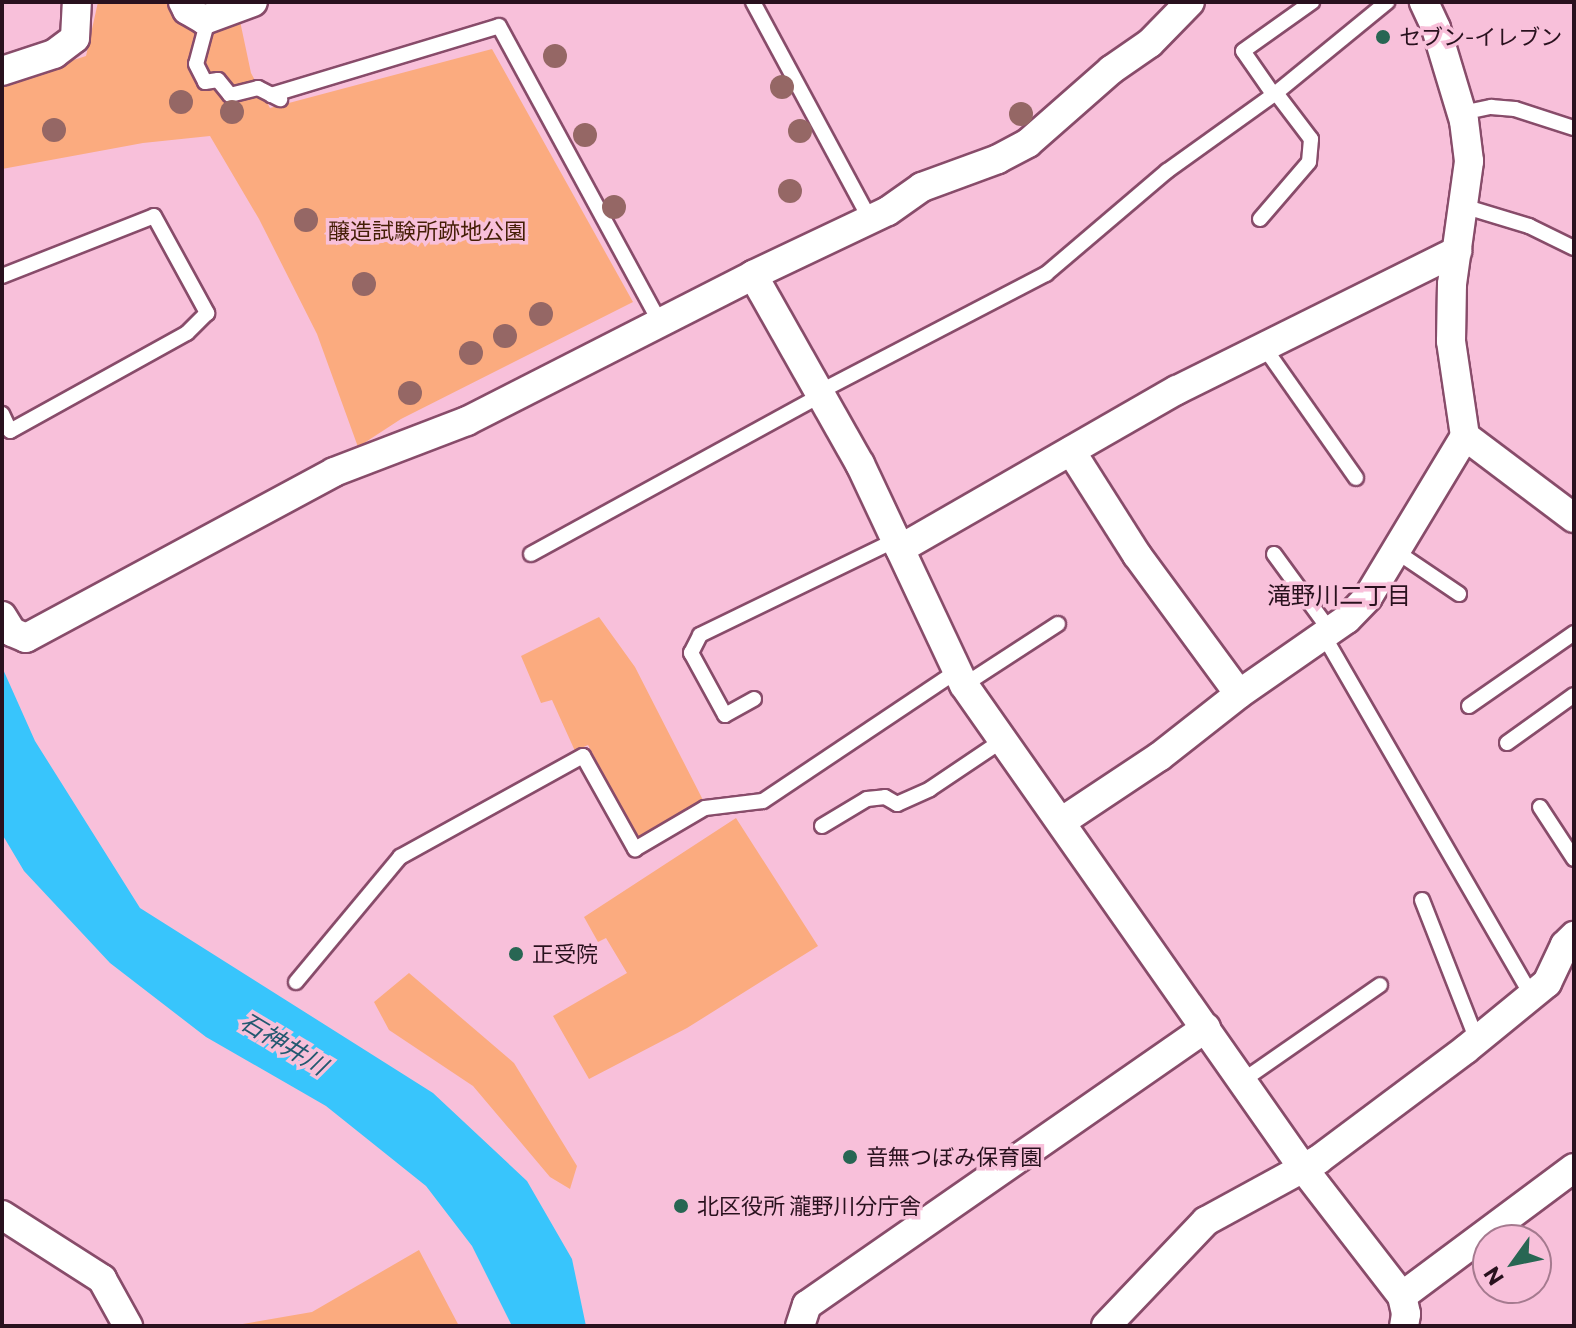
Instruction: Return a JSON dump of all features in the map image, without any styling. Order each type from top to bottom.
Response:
[{"type":"street","points":[[2,71],[54,54],[75,38],[77,2]]},
{"type":"street","points":[[194,11],[253,2]]},
{"type":"street","points":[[2,616],[12,632],[26,638],[334,472],[467,421],[870,219],[922,187],[998,159],[1028,143],[1111,70],[1150,43],[1190,2]]},
{"type":"street","points":[[1061,822],[1159,757],[1239,694],[1328,634],[1368,597],[1465,436],[1451,341],[1457,251],[1469,161],[1462,113],[1424,2]]},
{"type":"street","points":[[898,544],[1177,390],[1457,251]]},
{"type":"street","points":[[753,275],[822,393],[961,678],[1303,1168],[1399,1315],[1574,1168]]},
{"type":"street","points":[[1465,436],[1572,512]]},
{"type":"street","points":[[1071,451],[1137,555],[1239,694]]},
{"type":"street","points":[[1106,1326],[1206,1221],[1303,1168],[1532,996],[1547,983],[1565,945],[1574,936]]},
{"type":"street","points":[[804,1324],[807,1305],[1206,1028]]},
{"type":"street","points":[[2,1215],[102,1279],[128,1326]]},
{"type":"lane","points":[[753,2],[870,219]]},
{"type":"lane","points":[[1260,219],[1309,162],[1311,139],[1243,51],[1312,2]]},
{"type":"lane","points":[[531,554],[822,393],[1046,274],[1167,171],[1275,94],[1387,2]]},
{"type":"lane","points":[[194,11],[206,27],[196,64],[205,82],[218,80],[230,95],[258,88],[277,98],[499,26],[660,323]]},
{"type":"lane","points":[[1462,113],[1491,107],[1515,109],[1574,128]]},
{"type":"lane","points":[[1463,206],[1529,226],[1574,248]]},
{"type":"lane","points":[[2,276],[154,216],[207,313],[187,333],[10,431],[2,414]]},
{"type":"lane","points":[[1264,347],[1356,478]]},
{"type":"lane","points":[[754,699],[725,715],[691,653],[700,635],[898,544]]},
{"type":"lane","points":[[1397,552],[1459,594]]},
{"type":"lane","points":[[1274,554],[1328,634],[1532,996]]},
{"type":"lane","points":[[296,982],[400,857],[583,756],[635,849],[705,808],[763,801],[961,678],[1058,624]]},
{"type":"lane","points":[[1469,706],[1574,633]]},
{"type":"lane","points":[[1507,743],[1574,695]]},
{"type":"lane","points":[[822,826],[867,799],[885,797],[897,804],[930,789],[1003,740]]},
{"type":"lane","points":[[1540,807],[1574,859]]},
{"type":"lane","points":[[1422,900],[1477,1040]]},
{"type":"lane","points":[[1242,1081],[1380,985]]},
{"type":"green space","name":"醸造試験所跡地公園","points":[[98,2],[168,2],[183,25],[240,21],[251,73],[270,108],[492,49],[633,302],[401,419],[358,447],[317,334],[259,219],[210,136],[143,143],[2,169],[2,83],[86,56]]},
{"type":"green space","points":[[599,617],[635,667],[704,802],[639,839],[588,745],[575,751],[552,700],[541,703],[521,656]]},
{"type":"green space","points":[[736,818],[818,946],[687,1028],[589,1079],[553,1016],[627,973],[606,938],[598,942],[584,917]]},
{"type":"green space","points":[[409,973],[514,1063],[577,1166],[570,1189],[550,1177],[473,1086],[389,1030],[374,1002]]},
{"type":"green space","points":[[419,1250],[459,1326],[231,1326],[312,1312]]},
{"type":"water","name":"石神井川","points":[[2,667],[35,741],[140,908],[433,1093],[527,1181],[572,1259],[586,1326],[512,1326],[472,1246],[426,1186],[326,1106],[206,1037],[110,963],[24,871],[2,834]]},
{"type":"place","name":"セブン-イレブン","points":[[1383,37]]},
{"type":"place","name":"正受院","points":[[516,954]]},
{"type":"place","name":"音無つぼみ保育園","points":[[850,1157]]},
{"type":"place","name":"北区役所 瀧野川分庁舎","points":[[681,1206]]},
{"type":"district","name":"滝野川二丁目","points":[[1339,595]]}]
